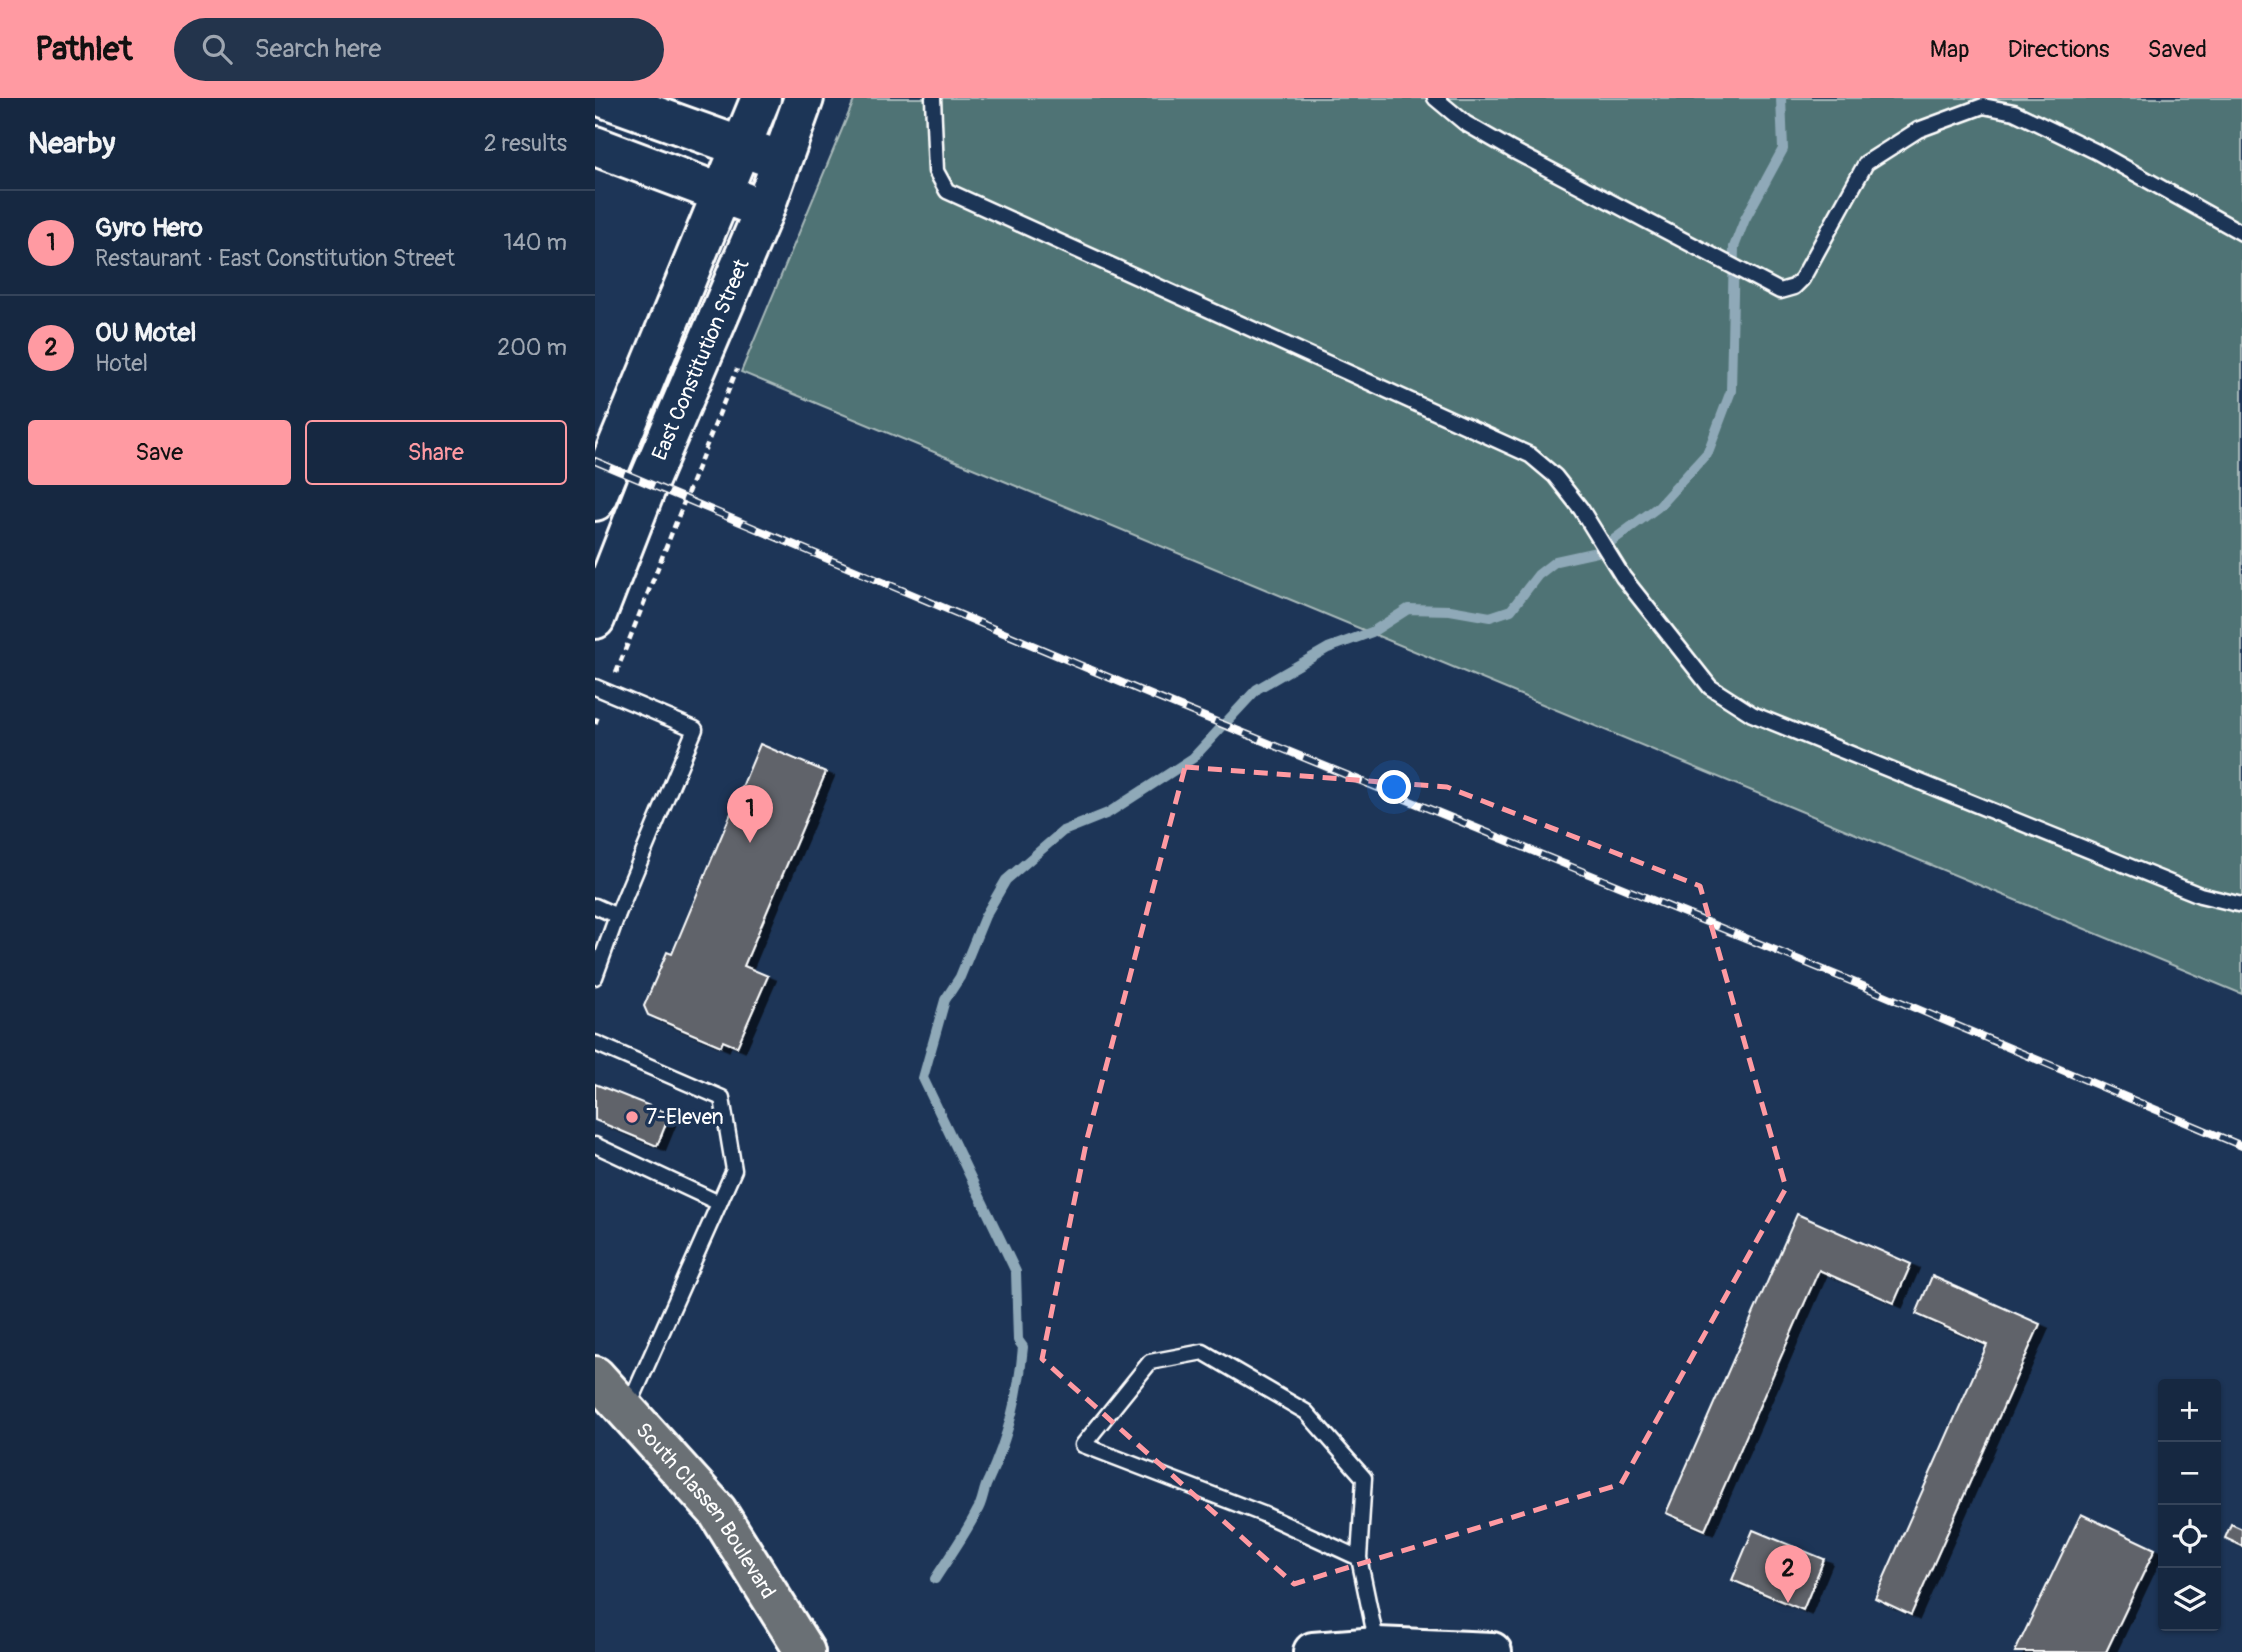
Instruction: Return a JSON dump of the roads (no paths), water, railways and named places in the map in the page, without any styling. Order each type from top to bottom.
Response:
[{"type":"main road","points":[[605,98],[782,162]]},
{"type":"main road","name":"East Constitution Street","points":[[595,501],[761,98]]},
{"type":"main road","name":"East Constitution Street","points":[[595,619],[648,483],[764,210],[804,98]]},
{"type":"main road","points":[[595,146],[764,210]]},
{"type":"main road","name":"South Classen Boulevard","points":[[595,1376],[717,1511],[806,1652]]},
{"type":"main road","points":[[1313,1652],[1377,1647],[1492,1652]]},
{"type":"lane","points":[[933,98],[936,171],[947,191],[1530,455],[1555,476],[1587,519],[1623,577],[1710,687],[1752,714],[2200,894],[2242,905]]},
{"type":"lane","points":[[1435,98],[1465,122],[1687,244],[1780,291],[1794,287],[1802,279],[1866,163],[1918,130],[1983,106],[2014,112],[2097,152],[2242,233]]},
{"type":"lane","points":[[595,687],[695,729],[617,916],[595,977]]},
{"type":"lane","points":[[595,906],[617,916]]},
{"type":"lane","points":[[595,1043],[722,1098],[734,1170],[626,1411]]},
{"type":"lane","points":[[595,1145],[719,1203]]},
{"type":"lane","points":[[1359,1558],[1263,1514],[1083,1445],[1150,1362],[1203,1352],[1306,1412],[1364,1478],[1359,1558],[1377,1647]]},
{"type":"waterway","points":[[935,1579],[981,1504],[1012,1416],[1023,1347],[1018,1340],[1016,1272],[923,1078],[945,1000],[960,977],[985,916],[1006,880],[1063,831],[1108,813],[1193,758],[1257,689],[1328,648],[1372,632],[1408,609],[1450,610],[1490,617],[1511,610],[1538,575],[1556,561],[1597,552],[1658,507],[1708,452],[1731,391],[1734,247],[1745,219],[1783,149],[1781,98]]},
{"type":"railway","points":[[595,461],[1158,698],[1858,984],[2242,1146]]},
{"type":"place","name":"Gyro Hero","points":[[750,843]]},
{"type":"place","name":"7-Eleven","points":[[632,1117]]},
{"type":"place","name":"OU Motel","points":[[1788,1603]]}]
